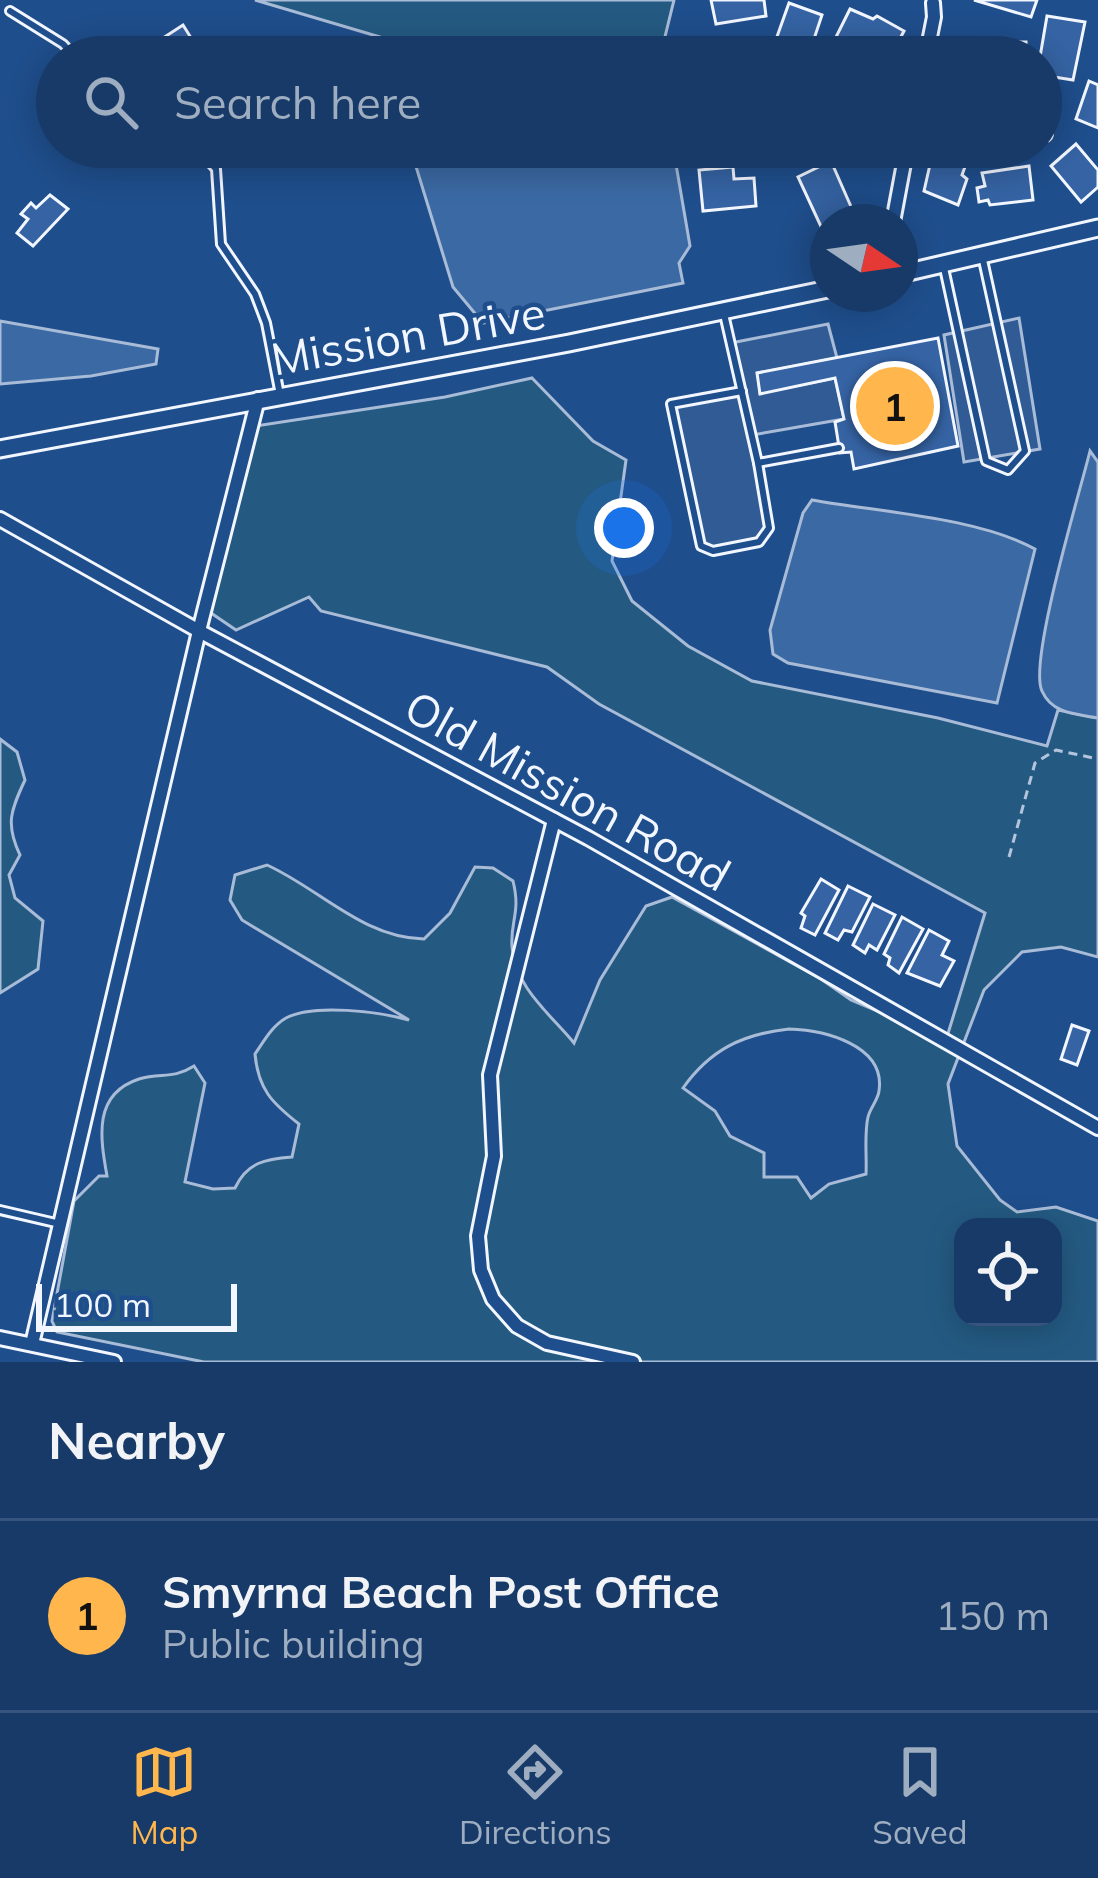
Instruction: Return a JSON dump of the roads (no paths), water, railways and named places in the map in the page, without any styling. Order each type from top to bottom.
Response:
[{"type":"street","points":[[917,0],[936,2],[930,36]]},
{"type":"street","points":[[896,204],[903,168]]},
{"type":"street","points":[[918,270],[1098,228]]},
{"type":"street","name":"Mission Drive","points":[[0,449],[810,293]]},
{"type":"street","points":[[32,1344],[258,399]]},
{"type":"street","name":"Old Mission Road","points":[[0,519],[554,820],[1098,1129]]},
{"type":"street","points":[[554,820],[490,1075],[494,1156],[478,1237],[481,1270],[493,1299],[517,1326],[547,1343],[633,1362]]},
{"type":"street","points":[[0,1338],[114,1362]]},
{"type":"lane","points":[[10,10],[51,36]]},
{"type":"lane","points":[[215,168],[221,244],[261,308],[274,350],[280,395]]},
{"type":"lane","points":[[943,264],[986,460],[1008,470],[1025,451],[982,255]]},
{"type":"lane","points":[[723,311],[742,391],[758,463],[769,528],[759,542],[713,551],[701,546],[671,404],[742,391]]},
{"type":"lane","points":[[758,463],[839,448]]},
{"type":"lane","points":[[0,1210],[60,1224]]},
{"type":"place","name":"Smyrna Beach Post Office","points":[[895,406]]}]
